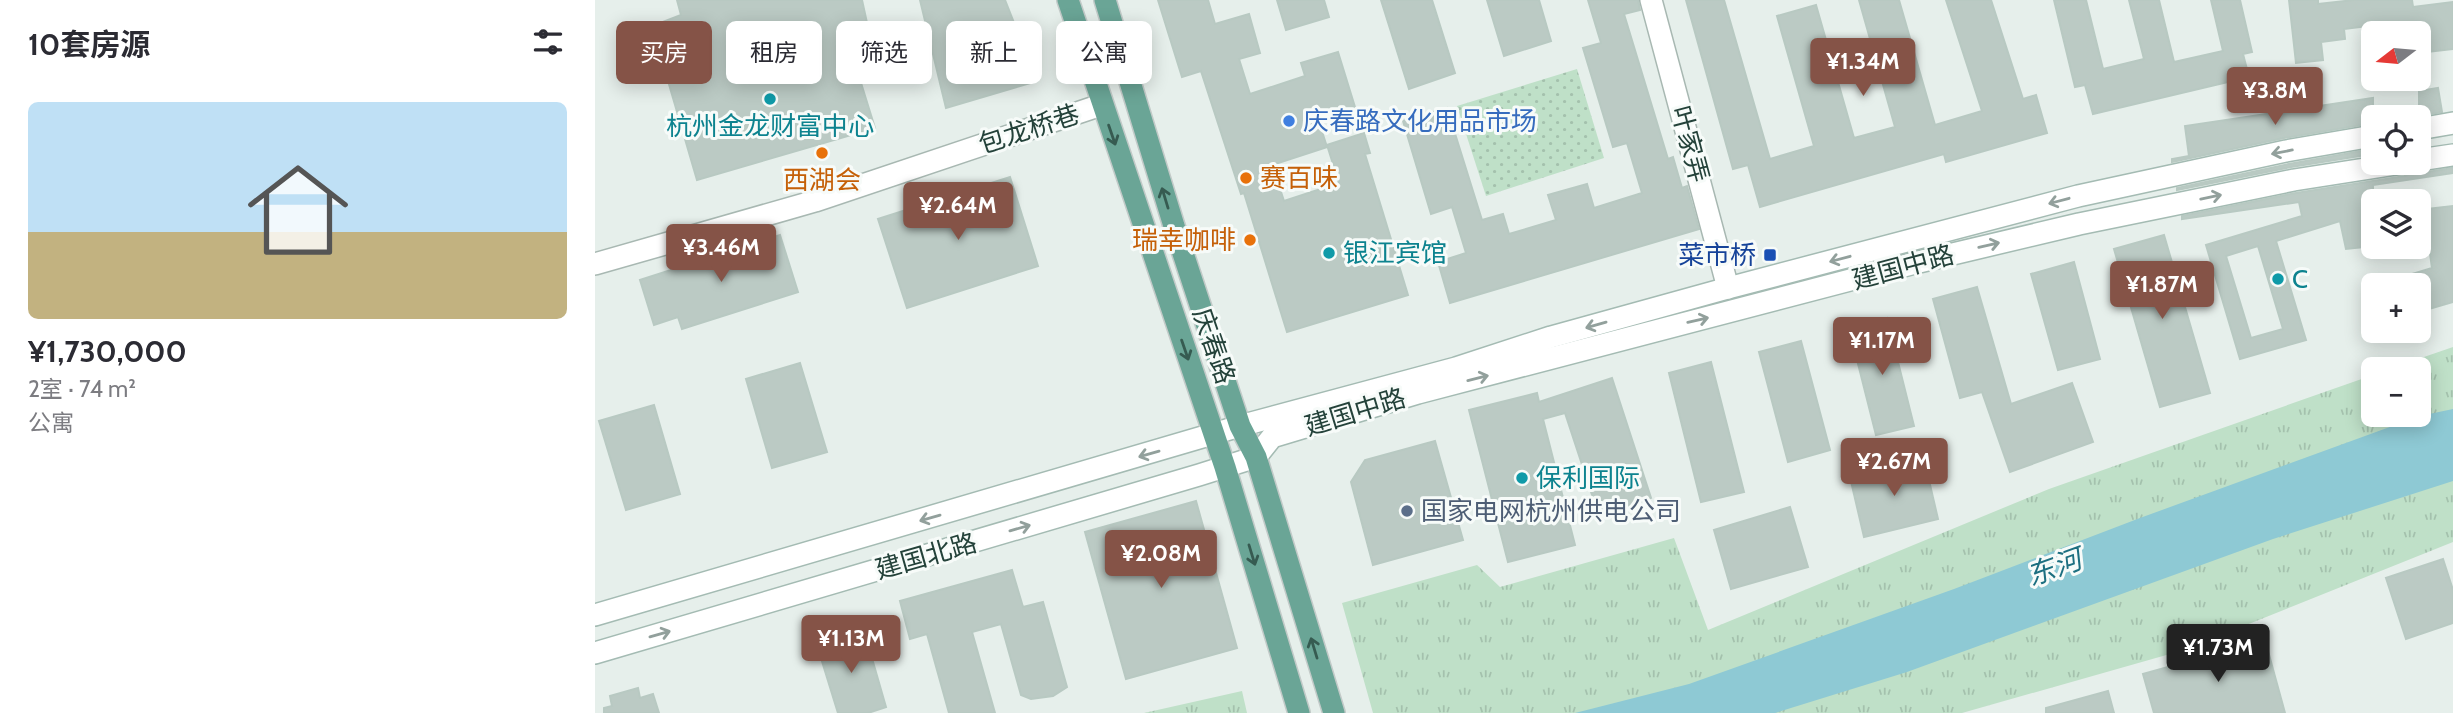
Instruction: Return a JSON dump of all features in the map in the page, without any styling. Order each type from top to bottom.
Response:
[{"type":"main road","name":"庆春路","points":[[1068,0],[1101,105],[1225,467],[1299,713]]},
{"type":"main road","name":"庆春路","points":[[1105,0],[1174,226],[1240,426],[1256,457],[1334,713]]},
{"type":"main road","name":"叶家弄","points":[[1651,0],[1728,288]]},
{"type":"main road","name":"包龙桥巷","points":[[595,264],[815,201],[1101,105]]},
{"type":"main road","points":[[2431,127],[2453,123]]},
{"type":"main road","name":"建国中路","points":[[1240,426],[1445,371],[1551,337],[1728,288],[2091,193],[2273,153],[2361,138]]},
{"type":"main road","points":[[2431,158],[2453,155]]},
{"type":"main road","name":"建国中路","points":[[1256,457],[1272,437],[1418,393],[1919,262],[2146,210],[2294,180],[2361,170]]},
{"type":"main road","name":"建国北路","points":[[595,615],[1240,426]]},
{"type":"main road","name":"建国北路","points":[[595,653],[1256,457]]},
{"type":"green space","points":[[1577,69],[1604,158],[1486,196],[1457,106]]},
{"type":"green space","points":[[2453,347],[2453,542],[2184,650],[1962,713],[1373,713],[1342,603],[1477,565],[1500,587],[1674,538],[1708,630],[2049,489],[2361,379],[2361,427],[2431,427],[2431,357],[2424,357]]},
{"type":"green space","points":[[1242,691],[1247,713],[1144,713]]},
{"type":"water","name":"东河","points":[[2453,409],[2453,481],[2273,539],[1907,672],[1775,713],[1575,713],[1689,684],[2390,427],[2431,427],[2431,414]]},
{"type":"building","name":"杭州金龙财富中心","points":[[677,0],[862,0],[867,21],[836,21],[836,84],[861,84],[875,128],[697,180],[669,84],[712,84],[712,21],[665,21],[681,15]]},
{"type":"building","points":[[920,0],[1005,0],[1013,21],[946,21],[946,84],[1027,84],[946,108],[932,50],[932,21],[925,21]]},
{"type":"building","points":[[1158,0],[1208,0],[1215,24],[1249,14],[1260,53],[1239,59],[1250,94],[1305,76],[1301,63],[1338,52],[1355,107],[1318,119],[1327,147],[1272,165],[1284,201],[1339,183],[1327,145],[1364,133],[1370,153],[1365,154],[1408,295],[1287,332],[1244,193],[1241,194],[1201,71],[1182,77]]},
{"type":"building","points":[[1277,0],[1324,0],[1329,17],[1286,30]]},
{"type":"building","points":[[1381,0],[1432,0],[1455,73],[1409,89]]},
{"type":"building","points":[[1487,0],[1539,0],[1551,41],[1504,56]]},
{"type":"building","points":[[1588,0],[1638,0],[1640,10],[1624,14],[1668,159],[1673,157],[1682,188],[1687,186],[1699,229],[1450,303],[1438,262],[1466,253],[1452,207],[1431,214],[1403,121],[1447,108],[1482,220],[1503,214],[1509,234],[1556,220],[1548,195],[1587,184],[1594,208],[1642,193],[1627,143],[1613,147],[1583,48],[1601,43]]},
{"type":"building","points":[[1686,0],[1724,0],[1770,159],[1814,146],[1777,16],[1816,5],[1854,138],[1895,127],[1859,0],[1899,0],[1935,125],[1982,111],[1946,0],[1991,0],[2023,99],[2036,95],[2047,133],[1946,162],[1944,154],[1760,207],[1748,165],[1733,169]]},
{"type":"building","points":[[2054,0],[2086,0],[2103,69],[2144,59],[2129,0],[2159,0],[2174,62],[2223,51],[2211,0],[2240,0],[2252,52],[2243,54],[2249,77],[2093,114],[2085,85],[2075,87]]},
{"type":"building","points":[[2289,0],[2318,0],[2318,4],[2354,0],[2412,0],[2413,7],[2453,2],[2453,49],[2431,52],[2431,21],[2361,21],[2361,27],[2344,29],[2345,39],[2321,42],[2323,60],[2296,63]]},
{"type":"building","points":[[2438,88],[2442,112],[2431,114],[2431,105],[2419,105],[2419,91]]},
{"type":"building","points":[[2373,98],[2373,105],[2361,105],[2361,125],[2172,162],[2172,159],[2189,156],[2185,126]]},
{"type":"building","points":[[2361,151],[2361,156],[2177,190],[2177,188]]},
{"type":"building","points":[[2453,168],[2453,173],[2361,189],[2361,247],[2346,249],[2340,221],[2276,241],[2306,340],[2240,359],[2206,245],[2302,216],[2299,202],[2182,219],[2182,216],[2296,193],[2405,176],[2431,175],[2431,171]],"holes":[[[2258,246],[2283,329],[2251,338],[2226,256]]]},
{"type":"building","points":[[1010,177],[1038,266],[907,308],[878,219]]},
{"type":"building","points":[[2453,206],[2453,302],[2431,308],[2431,273],[2415,273],[2432,268],[2431,209]]},
{"type":"building","points":[[780,235],[798,292],[682,329],[678,317],[654,325],[640,280]]},
{"type":"building","points":[[2164,235],[2210,393],[2160,407],[2114,249]]},
{"type":"building","points":[[2074,262],[2100,359],[2058,370],[2031,274]]},
{"type":"building","points":[[1977,287],[2011,404],[2072,383],[2093,442],[2010,472],[1982,392],[1960,398],[1933,299]]},
{"type":"building","points":[[1887,318],[1914,426],[1876,435],[1849,328]]},
{"type":"building","points":[[1801,341],[1830,450],[1788,462],[1759,352]]},
{"type":"building","points":[[1711,362],[1744,492],[1701,502],[1669,373]]},
{"type":"building","points":[[800,363],[827,452],[772,468],[746,379]]},
{"type":"building","points":[[1612,378],[1651,498],[1599,516],[1565,413],[1543,419],[1575,545],[1508,562],[1469,410],[1537,393],[1539,402]]},
{"type":"building","points":[[654,405],[680,494],[626,510],[599,421]]},
{"type":"building","name":"国家电网杭州供电公司","points":[[1435,441],[1463,540],[1373,565],[1351,482],[1365,460]]},
{"type":"building","points":[[1924,459],[1938,519],[1864,537],[1850,477]]},
{"type":"building","points":[[1196,501],[1237,648],[1126,679],[1085,532]]},
{"type":"building","points":[[1790,507],[1808,567],[1731,589],[1714,530]]},
{"type":"building","points":[[2443,559],[2453,590],[2453,623],[2406,639],[2386,578]]},
{"type":"building","points":[[1012,570],[1023,607],[1043,602],[1067,687],[1053,696],[1031,699],[1021,695],[1001,624],[972,632],[995,713],[949,713],[927,634],[910,639],[900,601]]},
{"type":"building","points":[[851,631],[855,645],[867,641],[886,707],[868,713],[838,713],[816,642]]},
{"type":"building","points":[[2265,640],[2285,713],[2154,713],[2143,674]]},
{"type":"building","points":[[638,688],[640,698],[653,694],[659,713],[604,713],[604,708],[612,706],[610,696]]},
{"type":"building","points":[[2108,691],[2114,713],[2046,713],[2046,708]]},
{"type":"place","name":"杭州金龙财富中心","points":[[770,99]]},
{"type":"place","name":"庆春路文化用品市场","points":[[1289,121]]},
{"type":"place","name":"西湖会","points":[[822,153]]},
{"type":"place","name":"赛百味","points":[[1246,178]]},
{"type":"place","name":"瑞幸咖啡","points":[[1250,240]]},
{"type":"place","name":"银江宾馆","points":[[1329,253]]},
{"type":"place","name":"菜市桥","points":[[1770,255]]},
{"type":"place","name":"C","points":[[2278,279]]},
{"type":"place","name":"保利国际","points":[[1522,478]]},
{"type":"place","name":"国家电网杭州供电公司","points":[[1407,511]]}]
